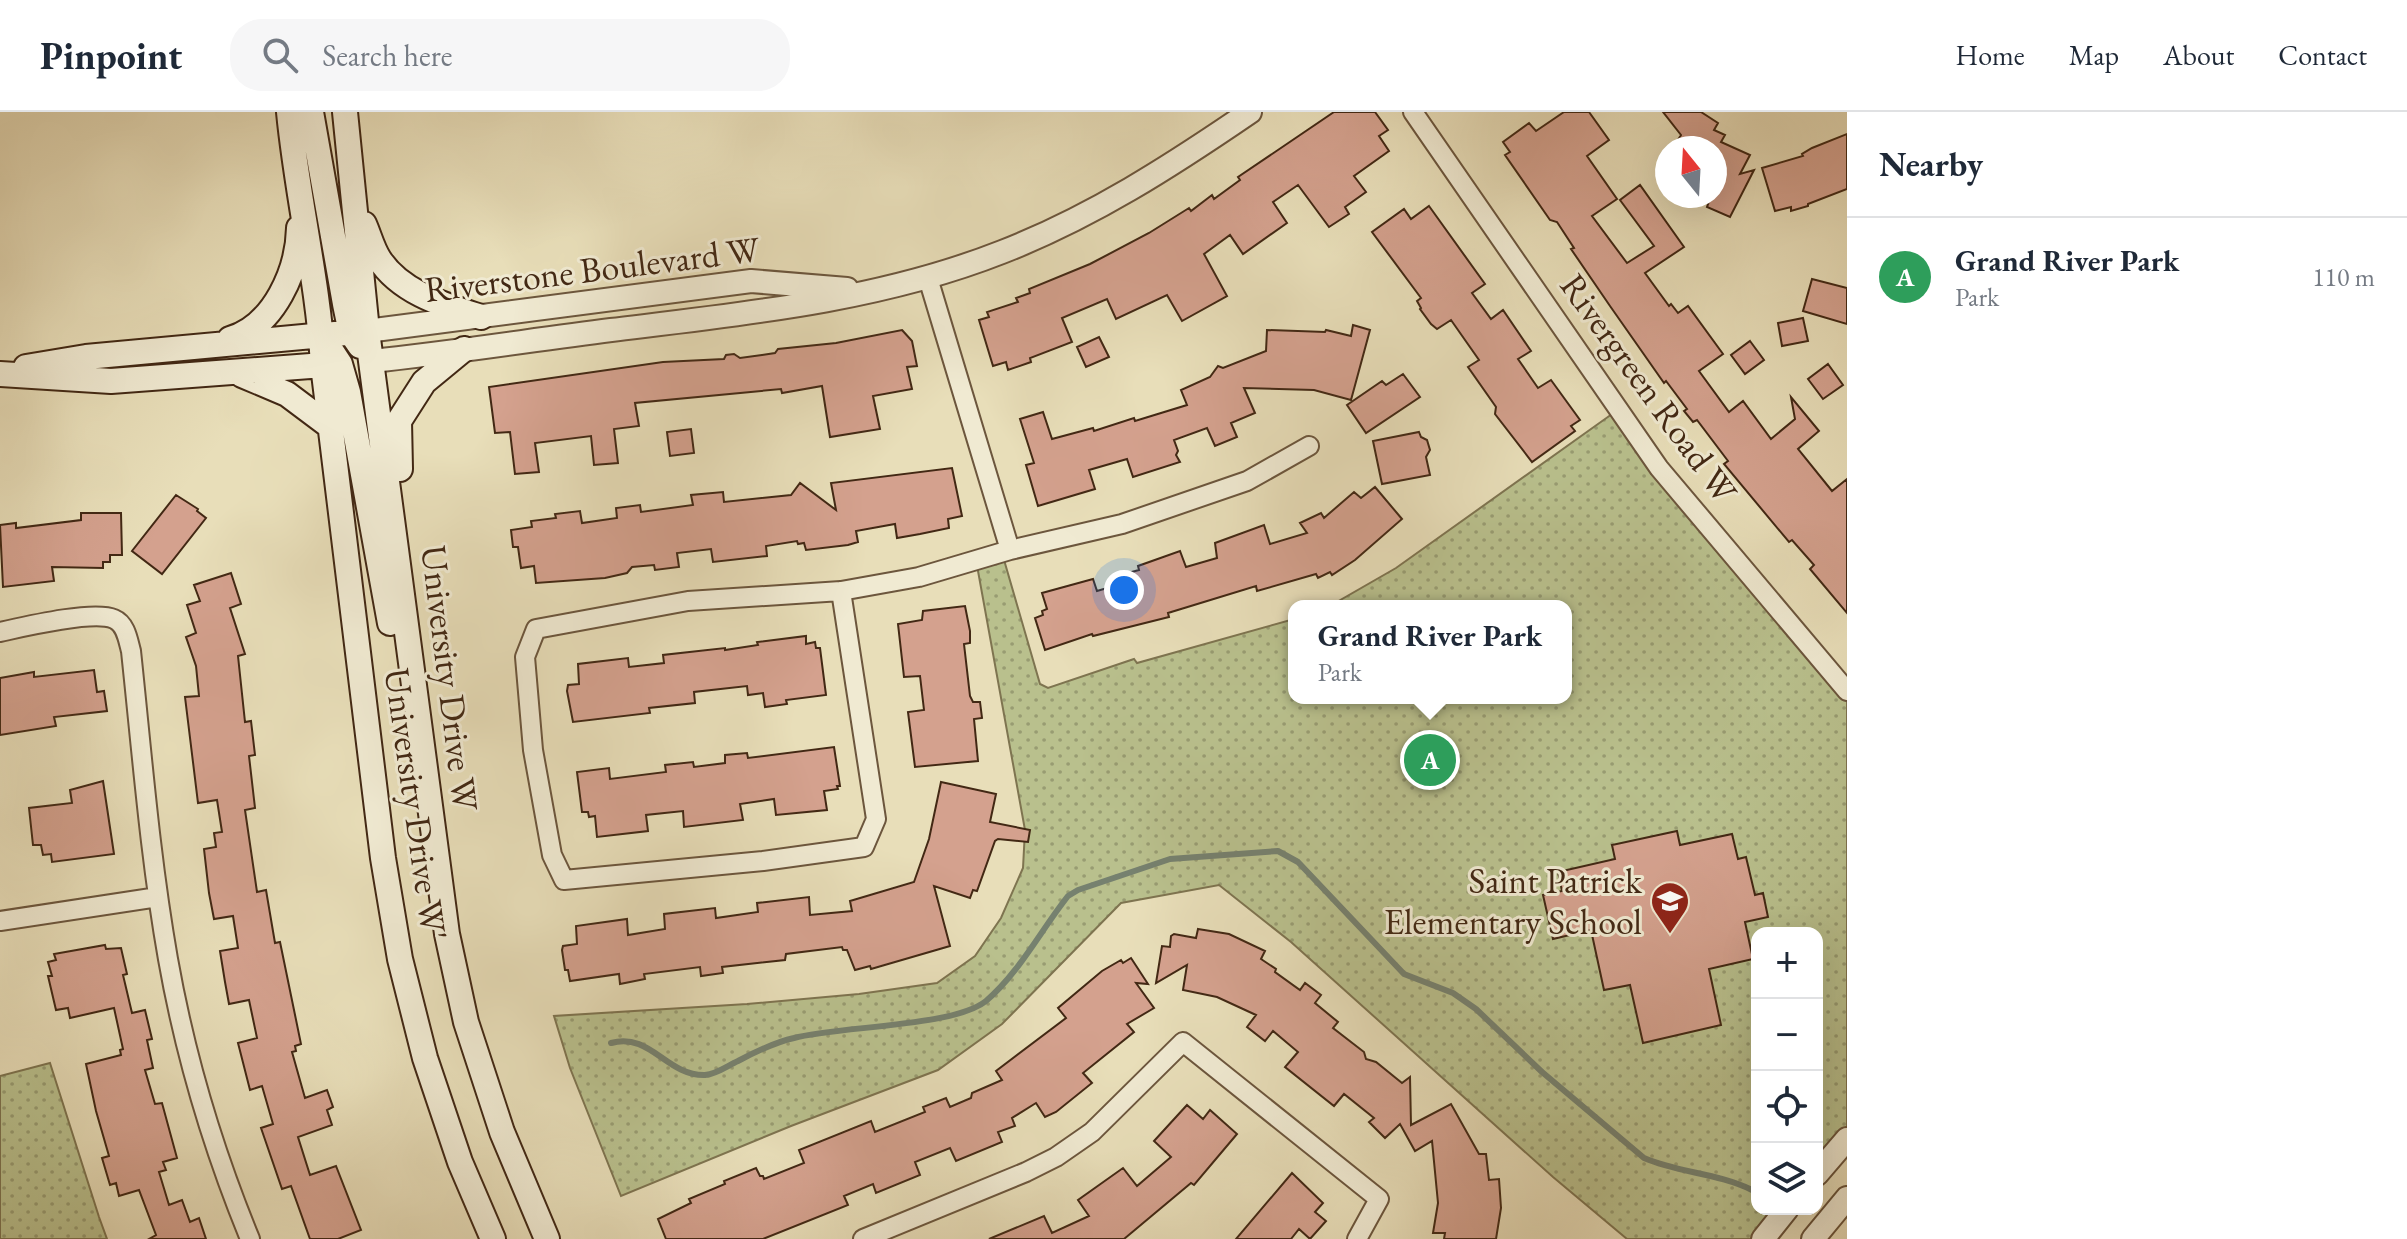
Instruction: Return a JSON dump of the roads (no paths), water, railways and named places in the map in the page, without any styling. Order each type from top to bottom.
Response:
[{"type":"main road","points":[[289,112],[321,336],[332,364],[375,536],[403,707],[428,793]]},
{"type":"main road","points":[[311,112],[359,332]]},
{"type":"main road","name":"University Drive W","points":[[345,112],[359,332],[371,361],[447,934],[466,1022],[502,1132],[547,1239]]},
{"type":"main road","points":[[352,192],[380,260],[405,285],[433,301],[481,317]]},
{"type":"main road","points":[[209,346],[238,337],[254,327],[278,299],[295,258],[299,234],[299,197]]},
{"type":"main road","name":"Riverstone Boulevard W","points":[[0,372],[86,357],[359,332]]},
{"type":"main road","points":[[407,631],[399,421],[424,382],[464,349]]},
{"type":"main road","name":"Riverstone Boulevard W","points":[[0,372],[111,381],[371,361]]},
{"type":"main road","name":"University Drive W'","points":[[332,364],[331,427],[383,858],[400,959],[425,1058],[460,1162],[493,1239]]},
{"type":"main road","points":[[236,373],[287,394],[331,427]]},
{"type":"street","name":"Riverstone Boulevard W","points":[[371,361],[799,306],[928,278],[1001,252],[1074,220],[1136,187],[1250,112]]},
{"type":"street","name":"Rivergreen Road W","points":[[1413,112],[1659,468],[1847,691]]},
{"type":"street","points":[[928,278],[1010,550]]},
{"type":"street","name":"Riverstone Boulevard W","points":[[359,332],[751,281],[872,291]]},
{"type":"street","points":[[841,591],[876,819],[864,847],[763,861],[564,880],[552,855],[533,750],[525,657],[536,629],[688,601],[841,591],[919,577],[1010,550],[1122,524],[1247,481],[1309,446]]},
{"type":"street","points":[[0,632],[97,616],[115,619],[125,629],[131,651],[158,897],[182,1024],[210,1130],[250,1239]]},
{"type":"street","points":[[0,921],[158,897]]},
{"type":"street","points":[[863,1239],[1056,1157],[1092,1132],[1183,1042],[1379,1199],[1357,1239]]},
{"type":"street","points":[[1823,1167],[1847,1139]]},
{"type":"street","points":[[1818,1233],[1847,1198]]},
{"type":"street","points":[[1768,1233],[1782,1215]]},
{"type":"waterway","points":[[611,1043],[625,1041],[637,1044],[679,1069],[705,1075],[794,1038],[923,1021],[970,1010],[998,990],[1068,896],[1078,890],[1170,859],[1278,851],[1298,862],[1404,974],[1453,993],[1476,1009],[1542,1072],[1644,1158],[1751,1190]]},
{"type":"place","name":"Grand River Park","points":[[1430,760]]},
{"type":"place","name":"Saint Patrick Elementary School","points":[[1670,935]]}]
